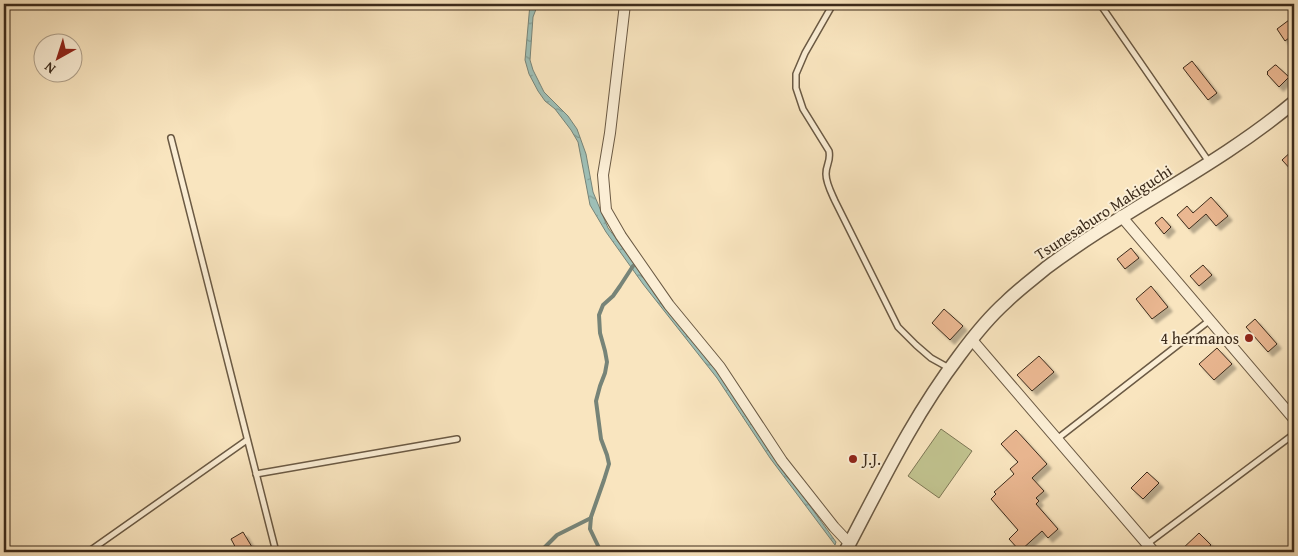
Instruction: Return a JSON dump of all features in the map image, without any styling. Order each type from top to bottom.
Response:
[{"type":"street","points":[[625,4],[610,133],[603,175],[606,210],[621,236],[669,305],[720,367],[782,461],[834,527],[848,548]]},
{"type":"street","name":"Tsunesaburo Makiguchi","points":[[848,548],[914,422],[972,340],[1006,302],[1038,274],[1121,216],[1240,144],[1293,107]]},
{"type":"street","points":[[1121,216],[1294,419]]},
{"type":"street","points":[[972,340],[1151,548]]},
{"type":"lane","points":[[833,4],[805,53],[796,74],[796,88],[803,109],[829,150],[830,158],[826,173],[835,201],[898,327],[921,350],[950,369]]},
{"type":"lane","points":[[1100,4],[1209,163]]},
{"type":"lane","points":[[171,138],[276,552]]},
{"type":"lane","points":[[1057,439],[1210,320]]},
{"type":"lane","points":[[1151,548],[1294,434]]},
{"type":"lane","points":[[256,474],[457,439]]},
{"type":"lane","points":[[88,552],[247,440]]},
{"type":"green space","points":[[941,429],[972,451],[939,498],[908,476]]},
{"type":"water","points":[[530,4],[538,4],[533,17],[530,60],[533,70],[544,92],[568,116],[577,129],[586,154],[593,192],[608,228],[654,293],[708,358],[774,456],[836,542],[835,545],[770,458],[717,378],[643,284],[606,232],[590,205],[578,142],[555,109],[545,101],[529,74],[525,60]]},
{"type":"building","points":[[1294,18],[1294,34],[1285,41],[1277,29]]},
{"type":"building","points":[[1192,61],[1217,93],[1208,100],[1183,68]]},
{"type":"building","points":[[1275,65],[1289,77],[1279,87],[1267,74]]},
{"type":"building","points":[[1294,149],[1294,173],[1282,160]]},
{"type":"building","points":[[1211,197],[1228,216],[1216,226],[1206,214],[1189,229],[1177,215],[1187,206],[1193,213]]},
{"type":"building","points":[[1162,217],[1171,227],[1164,234],[1155,223]]},
{"type":"building","points":[[1131,248],[1139,258],[1125,269],[1117,259]]},
{"type":"building","points":[[1203,265],[1212,275],[1199,286],[1190,276]]},
{"type":"building","points":[[1151,286],[1168,307],[1152,319],[1136,299]]},
{"type":"building","points":[[944,309],[963,326],[950,340],[932,323]]},
{"type":"building","points":[[1255,319],[1277,344],[1268,352],[1246,327]]},
{"type":"building","points":[[1217,348],[1232,364],[1214,380],[1199,364]]},
{"type":"building","points":[[1039,356],[1054,372],[1032,391],[1017,375]]},
{"type":"building","points":[[1016,430],[1047,464],[1032,478],[1044,491],[1036,498],[1039,501],[1036,504],[1058,529],[1048,538],[1042,531],[1020,551],[1009,539],[1018,530],[991,499],[996,494],[994,492],[1014,474],[1010,469],[1018,462],[1001,444]]},
{"type":"building","points":[[1147,472],[1159,483],[1143,499],[1131,488]]},
{"type":"building","points":[[243,532],[255,552],[238,552],[231,539]]},
{"type":"building","points":[[1199,533],[1211,545],[1203,552],[1179,552]]},
{"type":"waterway","points":[[601,552],[590,529],[591,517],[609,464],[601,439],[596,401],[607,362],[600,333],[599,315],[603,305],[613,296],[633,266]]},
{"type":"waterway","points":[[540,552],[557,535],[591,518]]},
{"type":"place","name":"4 hermanos","points":[[1249,338]]},
{"type":"place","name":"J.J.","points":[[853,459]]}]
